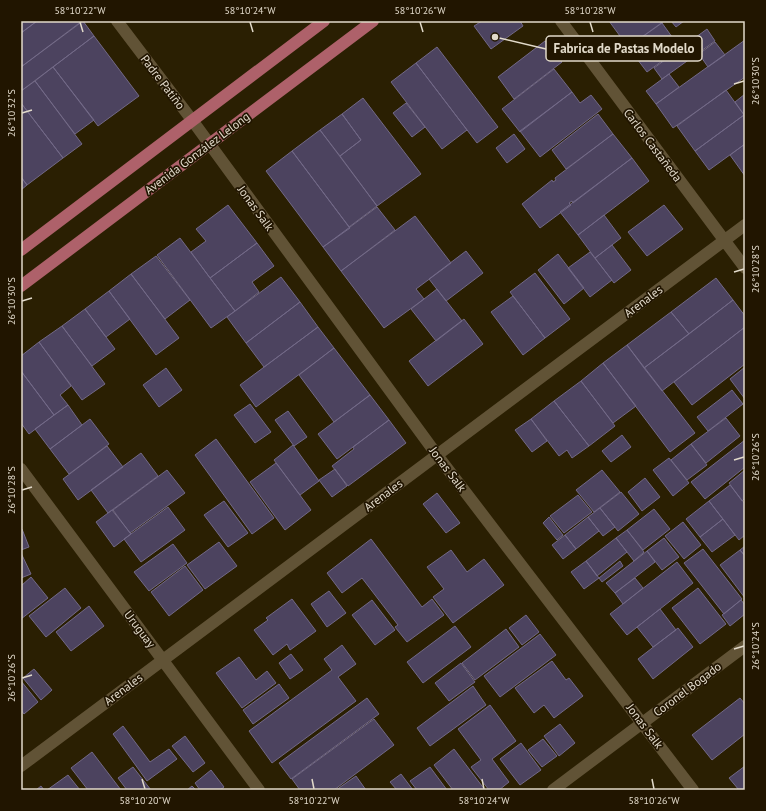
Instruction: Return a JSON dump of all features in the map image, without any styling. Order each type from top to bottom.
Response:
[{"type":"main road","points":[[21,250],[324,21]]},
{"type":"main road","name":"Avenida González Lelong","points":[[21,286],[373,21]]},
{"type":"street","name":"Padre Patiño","points":[[117,21],[209,144]]},
{"type":"street","name":"Carlos Castañeda","points":[[561,21],[745,268]]},
{"type":"street","name":"Jonas Salk","points":[[209,144],[437,455],[693,790]]},
{"type":"street","name":"Arenales","points":[[21,766],[745,225]]},
{"type":"street","name":"Uruguay","points":[[21,469],[259,790]]},
{"type":"street","name":"Coronel Bogado","points":[[553,790],[745,646]]},
{"type":"building","points":[[21,21],[37,21],[21,33]]},
{"type":"building","points":[[37,21],[82,21],[21,67],[21,33]]},
{"type":"building","points":[[83,21],[94,36],[21,91],[21,67]]},
{"type":"building","points":[[482,21],[520,21],[523,26],[491,49],[474,26]]},
{"type":"building","points":[[609,21],[664,21],[628,47]]},
{"type":"building","points":[[671,21],[684,21],[676,27]]},
{"type":"building","points":[[662,23],[680,48],[647,72],[628,47]]},
{"type":"building","points":[[707,29],[715,41],[662,79],[654,68]]},
{"type":"building","points":[[94,36],[139,96],[98,126],[53,67]]},
{"type":"building","points":[[745,40],[745,77],[673,128],[656,104]]},
{"type":"building","points":[[545,41],[562,62],[514,99],[498,77]]},
{"type":"building","points":[[715,42],[725,55],[708,67],[699,54]]},
{"type":"building","points":[[437,47],[498,127],[477,143],[416,63]]},
{"type":"building","points":[[416,63],[467,130],[442,149],[391,82]]},
{"type":"building","points":[[53,67],[94,120],[75,134],[35,81]]},
{"type":"building","points":[[554,69],[572,92],[520,132],[502,109]]},
{"type":"building","points":[[669,74],[679,87],[656,104],[646,91]]},
{"type":"building","points":[[35,81],[82,144],[63,158],[21,103],[21,91]]},
{"type":"building","points":[[726,90],[744,115],[695,151],[677,126]]},
{"type":"building","points":[[572,92],[580,103],[591,95],[602,109],[540,157],[520,131]]},
{"type":"building","points":[[745,94],[745,116],[735,102]]},
{"type":"building","points":[[363,98],[421,174],[377,206],[340,156],[361,140],[342,114]]},
{"type":"building","points":[[21,103],[63,158],[27,185],[21,177]]},
{"type":"building","points":[[406,103],[425,127],[412,137],[393,113]]},
{"type":"building","points":[[342,114],[361,140],[340,156],[320,130]]},
{"type":"building","points":[[598,114],[613,134],[566,169],[552,150]]},
{"type":"building","points":[[744,115],[745,144],[709,170],[695,151]]},
{"type":"building","points":[[320,130],[377,206],[349,227],[292,151]]},
{"type":"building","points":[[514,134],[525,149],[507,163],[496,148]]},
{"type":"building","points":[[613,134],[632,158],[573,203],[572,201],[569,203],[571,205],[540,228],[522,204],[552,180],[553,182],[556,180],[555,178]]},
{"type":"building","points":[[745,144],[745,176],[730,155]]},
{"type":"building","points":[[292,151],[350,228],[323,247],[266,171]]},
{"type":"building","points":[[632,158],[649,181],[578,235],[560,212]]},
{"type":"building","points":[[21,177],[27,185],[21,190]]},
{"type":"building","points":[[228,205],[257,243],[210,278],[191,252],[206,241],[196,229]]},
{"type":"building","points":[[664,205],[683,229],[647,256],[628,232]]},
{"type":"building","points":[[377,207],[395,230],[341,271],[323,247]]},
{"type":"building","points":[[604,215],[621,238],[595,258],[578,235]]},
{"type":"building","points":[[415,216],[451,263],[416,289],[424,299],[384,328],[341,271]]},
{"type":"building","points":[[180,238],[235,311],[211,328],[157,255]]},
{"type":"building","points":[[257,243],[274,266],[252,282],[259,292],[235,311],[210,278]]},
{"type":"building","points":[[612,245],[631,270],[614,283],[595,258]]},
{"type":"building","points":[[466,251],[483,273],[446,301],[429,279]]},
{"type":"building","points":[[590,252],[612,280],[590,297],[568,268]]},
{"type":"building","points":[[558,254],[584,288],[564,304],[538,270]]},
{"type":"building","points":[[156,256],[190,300],[165,319],[131,274]]},
{"type":"building","points":[[535,273],[570,319],[545,338],[510,292]]},
{"type":"building","points":[[131,274],[179,338],[156,355],[109,291]]},
{"type":"building","points":[[281,277],[300,302],[246,343],[227,317]]},
{"type":"building","points":[[716,278],[733,300],[689,334],[671,312]]},
{"type":"building","points":[[437,289],[462,321],[436,341],[411,309]]},
{"type":"building","points":[[109,291],[130,319],[106,337],[85,309]]},
{"type":"building","points":[[513,296],[545,338],[523,355],[491,312]]},
{"type":"building","points":[[733,300],[745,316],[745,327],[662,391],[644,368]]},
{"type":"building","points":[[300,302],[318,327],[264,367],[246,343]]},
{"type":"building","points":[[85,309],[115,349],[92,366],[62,326]]},
{"type":"building","points":[[671,312],[689,334],[644,368],[627,345]]},
{"type":"building","points":[[464,319],[483,344],[428,386],[409,361]]},
{"type":"building","points":[[62,326],[105,384],[82,400],[39,342]]},
{"type":"building","points":[[318,327],[334,348],[256,407],[240,385]]},
{"type":"building","points":[[745,327],[745,364],[692,405],[674,382]]},
{"type":"building","points":[[39,342],[71,386],[60,395],[68,405],[54,415],[21,371],[21,356]]},
{"type":"building","points":[[627,345],[695,433],[670,452],[603,363]]},
{"type":"building","points":[[334,348],[370,395],[334,422],[299,375]]},
{"type":"building","points":[[603,363],[636,406],[613,423],[581,381]]},
{"type":"building","points":[[745,367],[745,399],[730,379]]},
{"type":"building","points":[[166,368],[182,390],[159,407],[143,385]]},
{"type":"building","points":[[21,371],[54,415],[29,434],[21,423]]},
{"type":"building","points":[[581,381],[615,426],[589,446],[554,401]]},
{"type":"building","points":[[732,390],[743,404],[708,431],[697,417]]},
{"type":"building","points":[[370,395],[389,420],[337,459],[318,434]]},
{"type":"building","points":[[554,401],[589,446],[572,458],[567,450],[559,456],[531,419]]},
{"type":"building","points":[[250,404],[271,432],[255,443],[234,415]]},
{"type":"building","points":[[68,405],[82,425],[50,449],[35,429]]},
{"type":"building","points":[[288,411],[307,437],[294,446],[275,420]]},
{"type":"building","points":[[726,418],[740,436],[706,463],[691,444]]},
{"type":"building","points":[[90,419],[109,444],[69,474],[50,449]]},
{"type":"building","points":[[531,419],[547,441],[532,452],[515,430]]},
{"type":"building","points":[[389,420],[406,443],[348,486],[332,466],[354,449],[353,447]]},
{"type":"building","points":[[622,435],[631,447],[611,462],[602,451]]},
{"type":"building","points":[[216,439],[274,518],[252,534],[195,455]]},
{"type":"building","points":[[745,440],[745,467],[705,499],[691,482]]},
{"type":"building","points":[[691,444],[707,465],[687,480],[671,460]]},
{"type":"building","points":[[293,445],[319,481],[300,495],[274,460]]},
{"type":"building","points":[[107,446],[123,467],[78,500],[63,479]]},
{"type":"building","points":[[141,453],[158,476],[108,513],[91,490]]},
{"type":"building","points":[[669,458],[689,483],[673,496],[653,470]]},
{"type":"building","points":[[276,463],[311,510],[285,530],[250,482]]},
{"type":"building","points":[[335,469],[347,486],[332,497],[319,480]]},
{"type":"building","points":[[167,470],[185,493],[130,533],[113,510]]},
{"type":"building","points":[[602,470],[620,492],[594,512],[576,490]]},
{"type":"building","points":[[745,470],[745,498],[742,501],[729,483]]},
{"type":"building","points":[[645,478],[660,497],[642,511],[628,492]]},
{"type":"building","points":[[730,485],[745,504],[745,535],[739,540],[709,501]]},
{"type":"building","points":[[621,492],[639,514],[618,531],[600,508]]},
{"type":"building","points":[[437,493],[460,523],[446,533],[423,504]]},
{"type":"building","points":[[578,495],[592,512],[564,533],[550,516]]},
{"type":"building","points":[[224,501],[248,533],[228,547],[204,515]]},
{"type":"building","points":[[709,501],[723,519],[700,537],[686,519]]},
{"type":"building","points":[[168,507],[185,530],[141,562],[124,539]]},
{"type":"building","points":[[600,508],[615,527],[603,536],[588,517]]},
{"type":"building","points":[[654,509],[670,529],[643,550],[627,530]]},
{"type":"building","points":[[112,510],[131,534],[114,547],[96,522]]},
{"type":"building","points":[[549,517],[563,535],[557,540],[543,523]]},
{"type":"building","points":[[588,517],[599,531],[576,549],[565,535]]},
{"type":"building","points":[[723,519],[735,535],[712,552],[700,537]]},
{"type":"building","points":[[683,522],[701,545],[684,559],[665,536]]},
{"type":"building","points":[[22,529],[29,547],[21,550],[21,530]]},
{"type":"building","points":[[627,530],[644,552],[634,561],[616,538]]},
{"type":"building","points":[[565,535],[576,549],[563,559],[552,545]]},
{"type":"building","points":[[616,538],[627,552],[597,576],[586,561]]},
{"type":"building","points":[[664,538],[679,557],[662,570],[647,551]]},
{"type":"building","points":[[371,539],[422,607],[432,599],[444,615],[407,642],[395,627],[398,625],[362,578],[342,593],[327,573]]},
{"type":"building","points":[[219,542],[237,566],[205,589],[187,565]]},
{"type":"building","points":[[173,544],[187,563],[149,591],[134,572]]},
{"type":"building","points":[[745,546],[745,556],[740,550]]},
{"type":"building","points":[[703,549],[742,599],[724,614],[684,563]]},
{"type":"building","points":[[451,550],[467,572],[484,559],[504,585],[453,623],[433,597],[444,589],[427,567]]},
{"type":"building","points":[[740,550],[745,556],[745,598],[720,565]]},
{"type":"building","points":[[647,551],[655,562],[615,593],[606,583]]},
{"type":"building","points":[[21,553],[31,574],[21,578]]},
{"type":"building","points":[[586,561],[599,578],[584,589],[571,572]]},
{"type":"building","points":[[620,561],[623,566],[602,582],[599,578]]},
{"type":"building","points":[[677,562],[693,583],[627,635],[610,614]]},
{"type":"building","points":[[185,566],[203,590],[169,616],[151,592]]},
{"type":"building","points":[[31,577],[48,598],[21,619],[21,586]]},
{"type":"building","points":[[635,578],[643,588],[623,604],[615,593]]},
{"type":"building","points":[[65,588],[81,608],[46,637],[29,616]]},
{"type":"building","points":[[698,588],[726,624],[700,644],[672,608]]},
{"type":"building","points":[[329,591],[346,613],[327,627],[311,604]]},
{"type":"building","points":[[292,599],[316,631],[290,650],[287,644],[273,655],[254,630],[268,620],[266,618]]},
{"type":"building","points":[[372,600],[395,630],[375,645],[352,615]]},
{"type":"building","points":[[741,600],[745,605],[745,614],[730,626],[722,615]]},
{"type":"building","points":[[89,606],[104,626],[71,651],[56,632]]},
{"type":"building","points":[[660,609],[676,630],[653,647],[637,627]]},
{"type":"building","points":[[526,615],[539,632],[522,645],[509,628]]},
{"type":"building","points":[[455,626],[471,647],[423,683],[407,662]]},
{"type":"building","points":[[678,628],[693,647],[653,679],[638,659]]},
{"type":"building","points":[[506,629],[519,647],[475,680],[462,663]]},
{"type":"building","points":[[540,634],[556,655],[500,697],[484,676]]},
{"type":"building","points":[[342,645],[356,664],[338,677],[356,701],[272,763],[249,731],[332,670],[324,659]]},
{"type":"building","points":[[291,654],[303,670],[290,679],[279,663]]},
{"type":"building","points":[[239,657],[256,680],[267,671],[276,683],[242,708],[216,673]]},
{"type":"building","points":[[552,661],[566,680],[569,678],[583,696],[554,718],[544,705],[534,713],[515,688]]},
{"type":"building","points":[[461,663],[475,682],[449,701],[435,683]]},
{"type":"building","points":[[34,669],[52,690],[41,700],[23,678]]},
{"type":"building","points":[[21,681],[38,702],[24,714],[21,710]]},
{"type":"building","points":[[279,684],[289,698],[253,724],[243,710]]},
{"type":"building","points":[[473,686],[486,705],[430,746],[417,728]]},
{"type":"building","points":[[367,698],[379,714],[291,779],[279,763]]},
{"type":"building","points":[[740,698],[745,704],[745,734],[712,760],[692,735]]},
{"type":"building","points":[[490,705],[516,741],[492,759],[509,782],[499,790],[489,790],[471,767],[481,760],[458,729]]},
{"type":"building","points":[[374,719],[394,745],[334,790],[300,790],[292,779]]},
{"type":"building","points":[[560,724],[575,743],[559,756],[544,736]]},
{"type":"building","points":[[123,726],[150,762],[169,749],[177,759],[147,781],[113,734]]},
{"type":"building","points":[[185,736],[205,763],[193,772],[172,746]]},
{"type":"building","points":[[543,739],[557,756],[542,767],[528,750]]},
{"type":"building","points":[[521,743],[541,770],[520,785],[500,759]]},
{"type":"building","points":[[454,749],[485,790],[453,790],[434,765]]},
{"type":"building","points":[[92,752],[121,790],[88,790],[71,768]]},
{"type":"building","points":[[745,766],[745,790],[739,790],[729,778]]},
{"type":"building","points":[[133,767],[151,790],[127,790],[118,778]]},
{"type":"building","points":[[430,767],[447,790],[417,790],[410,781]]},
{"type":"building","points":[[211,770],[224,787],[220,790],[200,790],[195,783]]},
{"type":"building","points":[[401,774],[413,790],[397,790],[390,782]]},
{"type":"building","points":[[68,775],[80,790],[47,790]]},
{"type":"building","points":[[356,776],[366,790],[336,790]]},
{"type":"building","points":[[41,786],[44,790],[36,790]]},
{"type":"building","points":[[192,786],[196,790],[187,790]]},
{"type":"place","name":"Fabrica de Pastas Modelo","points":[[495,37]]}]
